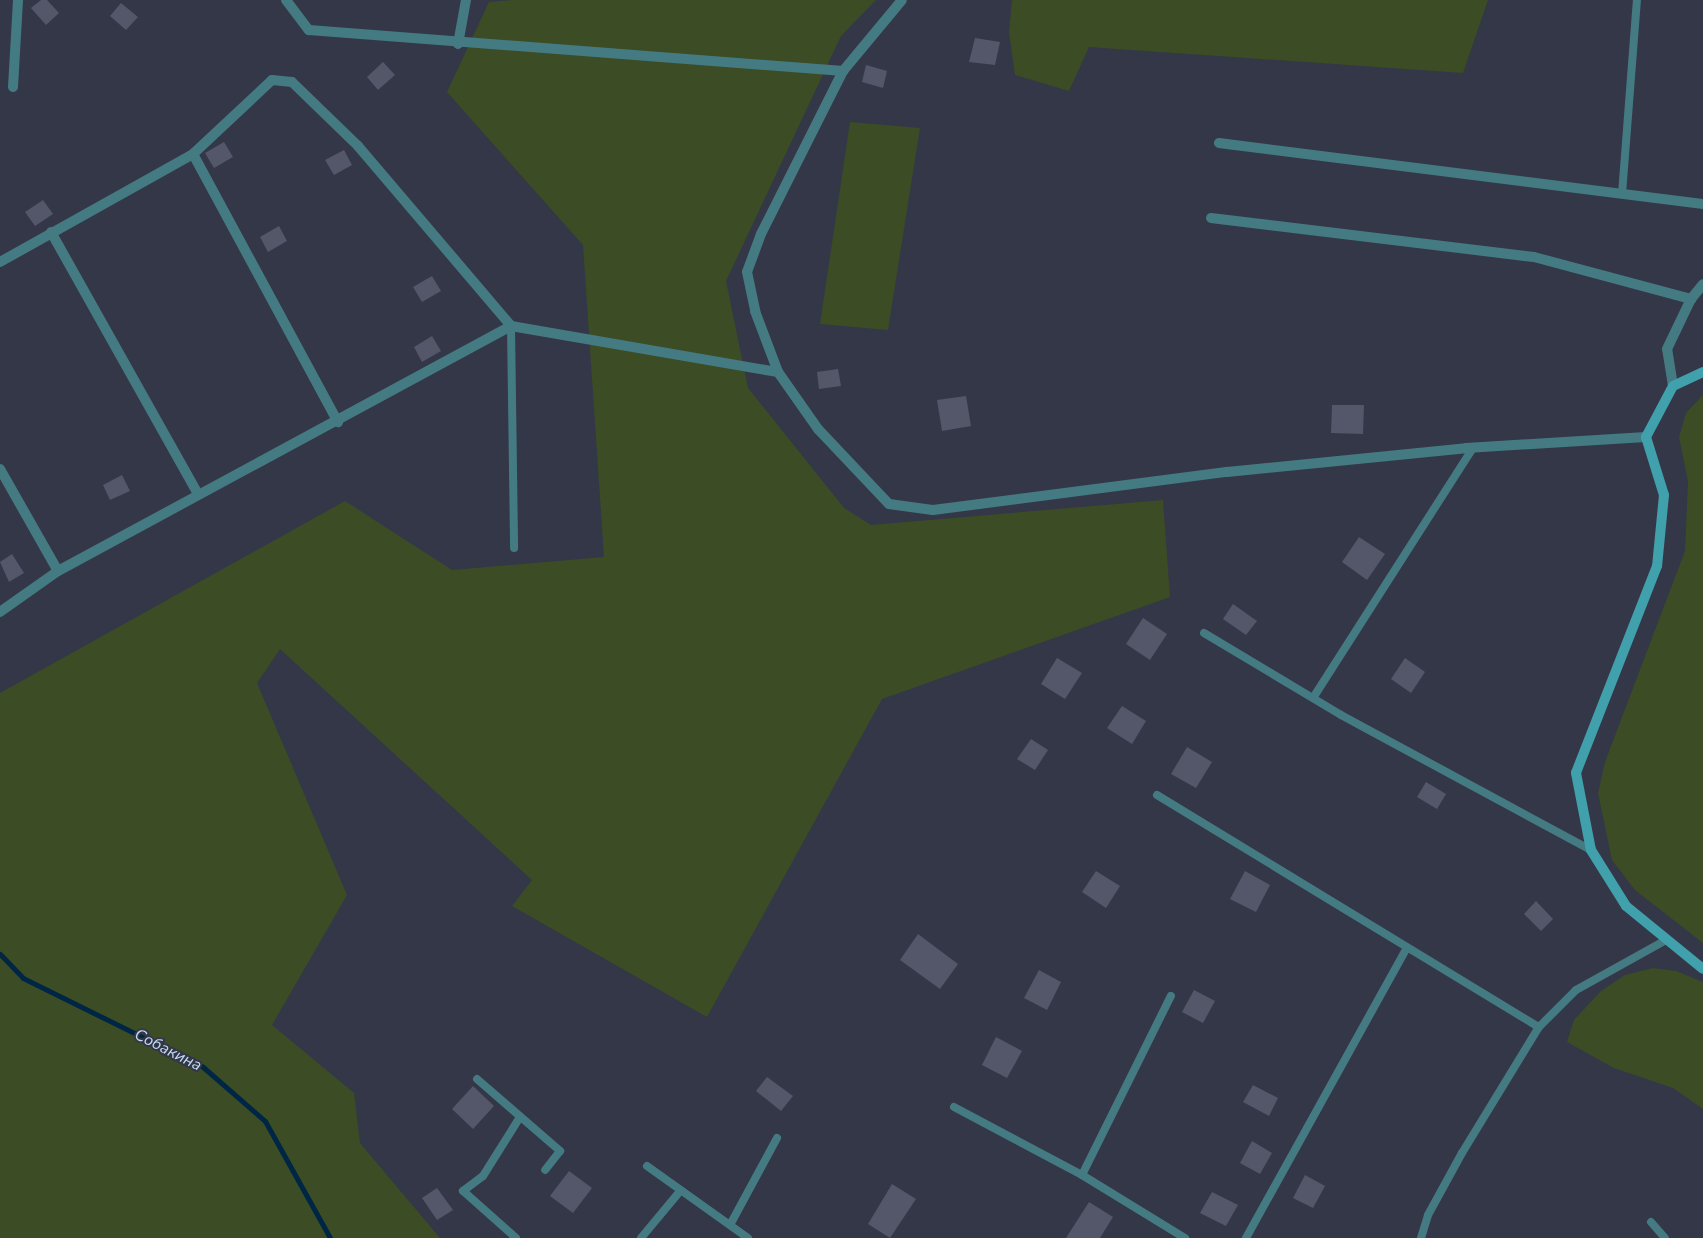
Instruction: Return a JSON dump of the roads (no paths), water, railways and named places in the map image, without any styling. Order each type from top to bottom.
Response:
[{"type":"main road","points":[[1703,372],[1673,386],[1646,437],[1664,496],[1657,566],[1576,773],[1591,850],[1626,906],[1664,941],[1703,969]]},
{"type":"street","points":[[13,87],[18,0]]},
{"type":"street","points":[[286,0],[309,30],[458,44],[842,71]]},
{"type":"street","points":[[458,44],[466,0]]},
{"type":"street","points":[[902,0],[842,71],[761,234],[747,272],[755,311],[778,372],[818,429],[889,504],[933,510],[1227,472],[1472,448],[1646,437]]},
{"type":"street","points":[[0,262],[193,154],[272,80],[292,82],[358,146],[510,326]]},
{"type":"street","points":[[1219,143],[1703,204]]},
{"type":"street","points":[[193,154],[338,422]]},
{"type":"street","points":[[1211,218],[1534,257],[1690,299]]},
{"type":"street","points":[[51,232],[198,494]]},
{"type":"street","points":[[1673,386],[1668,348],[1690,299],[1703,284]]},
{"type":"street","points":[[0,612],[58,571],[198,494],[338,422],[510,326],[778,372]]},
{"type":"street","points":[[0,469],[58,571]]},
{"type":"lane","points":[[1622,194],[1637,0]]},
{"type":"lane","points":[[510,326],[514,548]]},
{"type":"lane","points":[[1313,698],[1472,448]]},
{"type":"lane","points":[[1204,633],[1313,698],[1591,850]]},
{"type":"lane","points":[[1158,795],[1538,1027]]},
{"type":"lane","points":[[1421,1238],[1428,1214],[1462,1153],[1538,1027],[1576,990],[1664,941]]},
{"type":"lane","points":[[1246,1238],[1407,948]]},
{"type":"lane","points":[[1082,1175],[1172,996]]},
{"type":"lane","points":[[477,1079],[560,1151],[545,1170]]},
{"type":"lane","points":[[954,1107],[1082,1175],[1185,1238]]},
{"type":"lane","points":[[516,1238],[463,1191],[483,1176],[520,1117]]},
{"type":"lane","points":[[730,1225],[778,1138]]},
{"type":"lane","points":[[647,1166],[748,1238]]},
{"type":"lane","points":[[641,1238],[681,1190]]},
{"type":"lane","points":[[1651,1222],[1665,1238]]},
{"type":"waterway","name":"Собакина","points":[[0,954],[23,978],[203,1067],[265,1121],[330,1238]]}]
